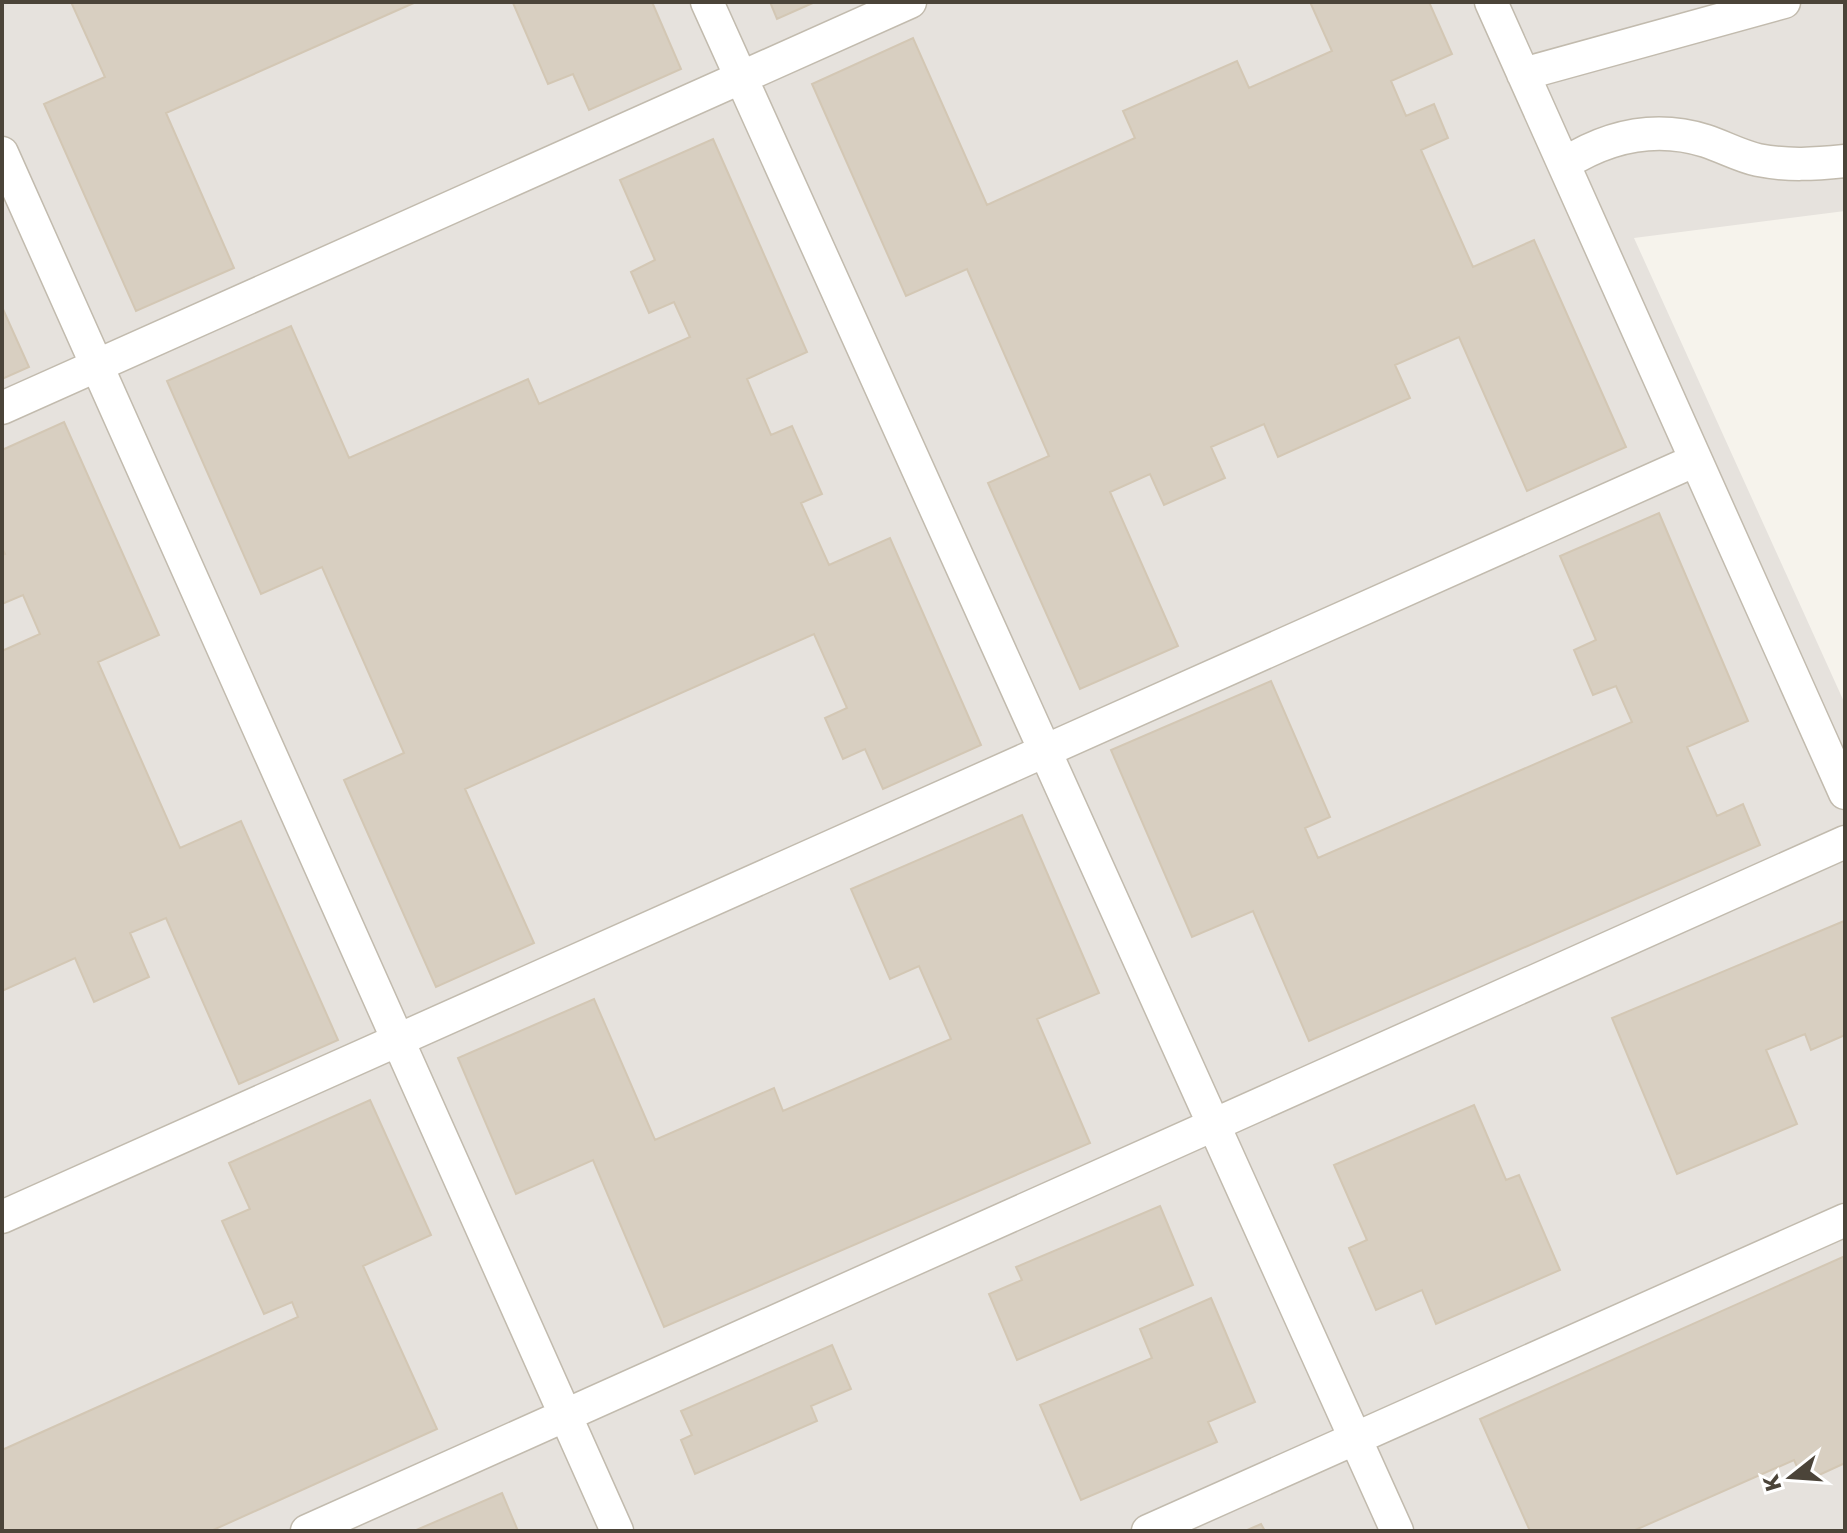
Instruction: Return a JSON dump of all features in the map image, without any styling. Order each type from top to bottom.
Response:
[{"type":"street","points":[[707,2],[1397,1531]]},
{"type":"street","points":[[2,408],[910,2]]},
{"type":"street","points":[[1491,2],[1845,793]]},
{"type":"street","points":[[1523,74],[1784,2]]},
{"type":"street","points":[[1564,164],[1588,149],[1642,133],[1688,136],[1778,164],[1845,161]]},
{"type":"street","points":[[2,153],[617,1531]]},
{"type":"street","points":[[2,1217],[1696,460]]},
{"type":"street","points":[[307,1531],[1845,842]]},
{"type":"street","points":[[1148,1531],[1845,1220]]},
{"type":"shaded area","points":[[2,2],[1845,2],[1845,211],[1634,238],[1845,704],[1845,1531],[2,1531]]},
{"type":"building","points":[[71,2],[416,2],[166,113],[234,268],[136,311],[44,104],[105,77]]},
{"type":"building","points":[[652,2],[681,69],[589,110],[573,74],[548,84],[513,3]]},
{"type":"building","points":[[770,2],[815,2],[777,19]]},
{"type":"building","points":[[1310,2],[1429,2],[1452,54],[1391,81],[1406,116],[1434,104],[1448,138],[1421,150],[1473,267],[1534,240],[1626,447],[1527,491],[1459,337],[1395,365],[1410,398],[1278,457],[1264,424],[1211,447],[1225,478],[1164,505],[1150,474],[1110,492],[1178,646],[1080,689],[988,483],[1049,456],[967,269],[906,296],[812,84],[913,38],[987,205],[1135,138],[1123,111],[1237,61],[1249,88],[1332,51]]},
{"type":"building","points":[[713,139],[807,352],[747,379],[771,435],[792,426],[822,494],[801,503],[829,565],[890,538],[981,745],[883,789],[865,749],[843,759],[825,718],[847,708],[814,634],[465,789],[534,943],[436,987],[344,780],[404,753],[322,567],[261,594],[167,381],[291,326],[349,458],[528,379],[539,404],[690,337],[674,302],[649,313],[631,272],[655,260],[620,180]]},
{"type":"building","points":[[2,307],[29,367],[2,379]]},
{"type":"building","points":[[64,422],[159,635],[98,662],[180,848],[241,821],[338,1040],[239,1084],[166,918],[130,933],[149,977],[94,1002],[75,958],[2,991],[2,651],[40,634],[23,595],[2,604],[2,555],[5,554],[2,548],[2,450]]},
{"type":"building","points":[[1659,513],[1748,721],[1687,747],[1717,816],[1743,804],[1760,845],[1309,1041],[1253,911],[1192,937],[1111,750],[1271,681],[1330,817],[1305,828],[1318,858],[1632,722],[1616,686],[1593,695],[1574,650],[1596,640],[1560,556]]},
{"type":"building","points":[[1022,815],[1099,993],[1037,1019],[1090,1143],[664,1327],[593,1160],[516,1194],[458,1058],[594,999],[655,1140],[774,1088],[783,1111],[951,1039],[919,966],[890,979],[851,889]]},
{"type":"building","points":[[1844,921],[1845,1035],[1811,1050],[1805,1034],[1766,1050],[1797,1124],[1677,1174],[1612,1018]]},
{"type":"building","points":[[370,1100],[431,1235],[363,1266],[437,1429],[211,1531],[2,1531],[2,1450],[298,1317],[292,1302],[264,1314],[222,1221],[250,1209],[229,1163]]},
{"type":"building","points":[[1474,1105],[1506,1180],[1519,1175],[1560,1270],[1436,1324],[1422,1290],[1376,1310],[1349,1248],[1367,1240],[1334,1165]]},
{"type":"building","points":[[1160,1206],[1193,1285],[1017,1360],[989,1294],[1022,1280],[1016,1267]]},
{"type":"building","points":[[1845,1256],[1845,1463],[1804,1482],[1794,1460],[1633,1531],[1530,1531],[1480,1419]]},
{"type":"building","points":[[1211,1298],[1255,1402],[1208,1422],[1217,1442],[1081,1500],[1040,1405],[1152,1358],[1140,1329]]},
{"type":"building","points":[[832,1345],[851,1389],[811,1406],[817,1421],[695,1474],[681,1440],[692,1435],[681,1411]]},
{"type":"building","points":[[502,1493],[518,1531],[414,1531]]},
{"type":"building","points":[[1261,1524],[1265,1531],[1245,1531]]}]
